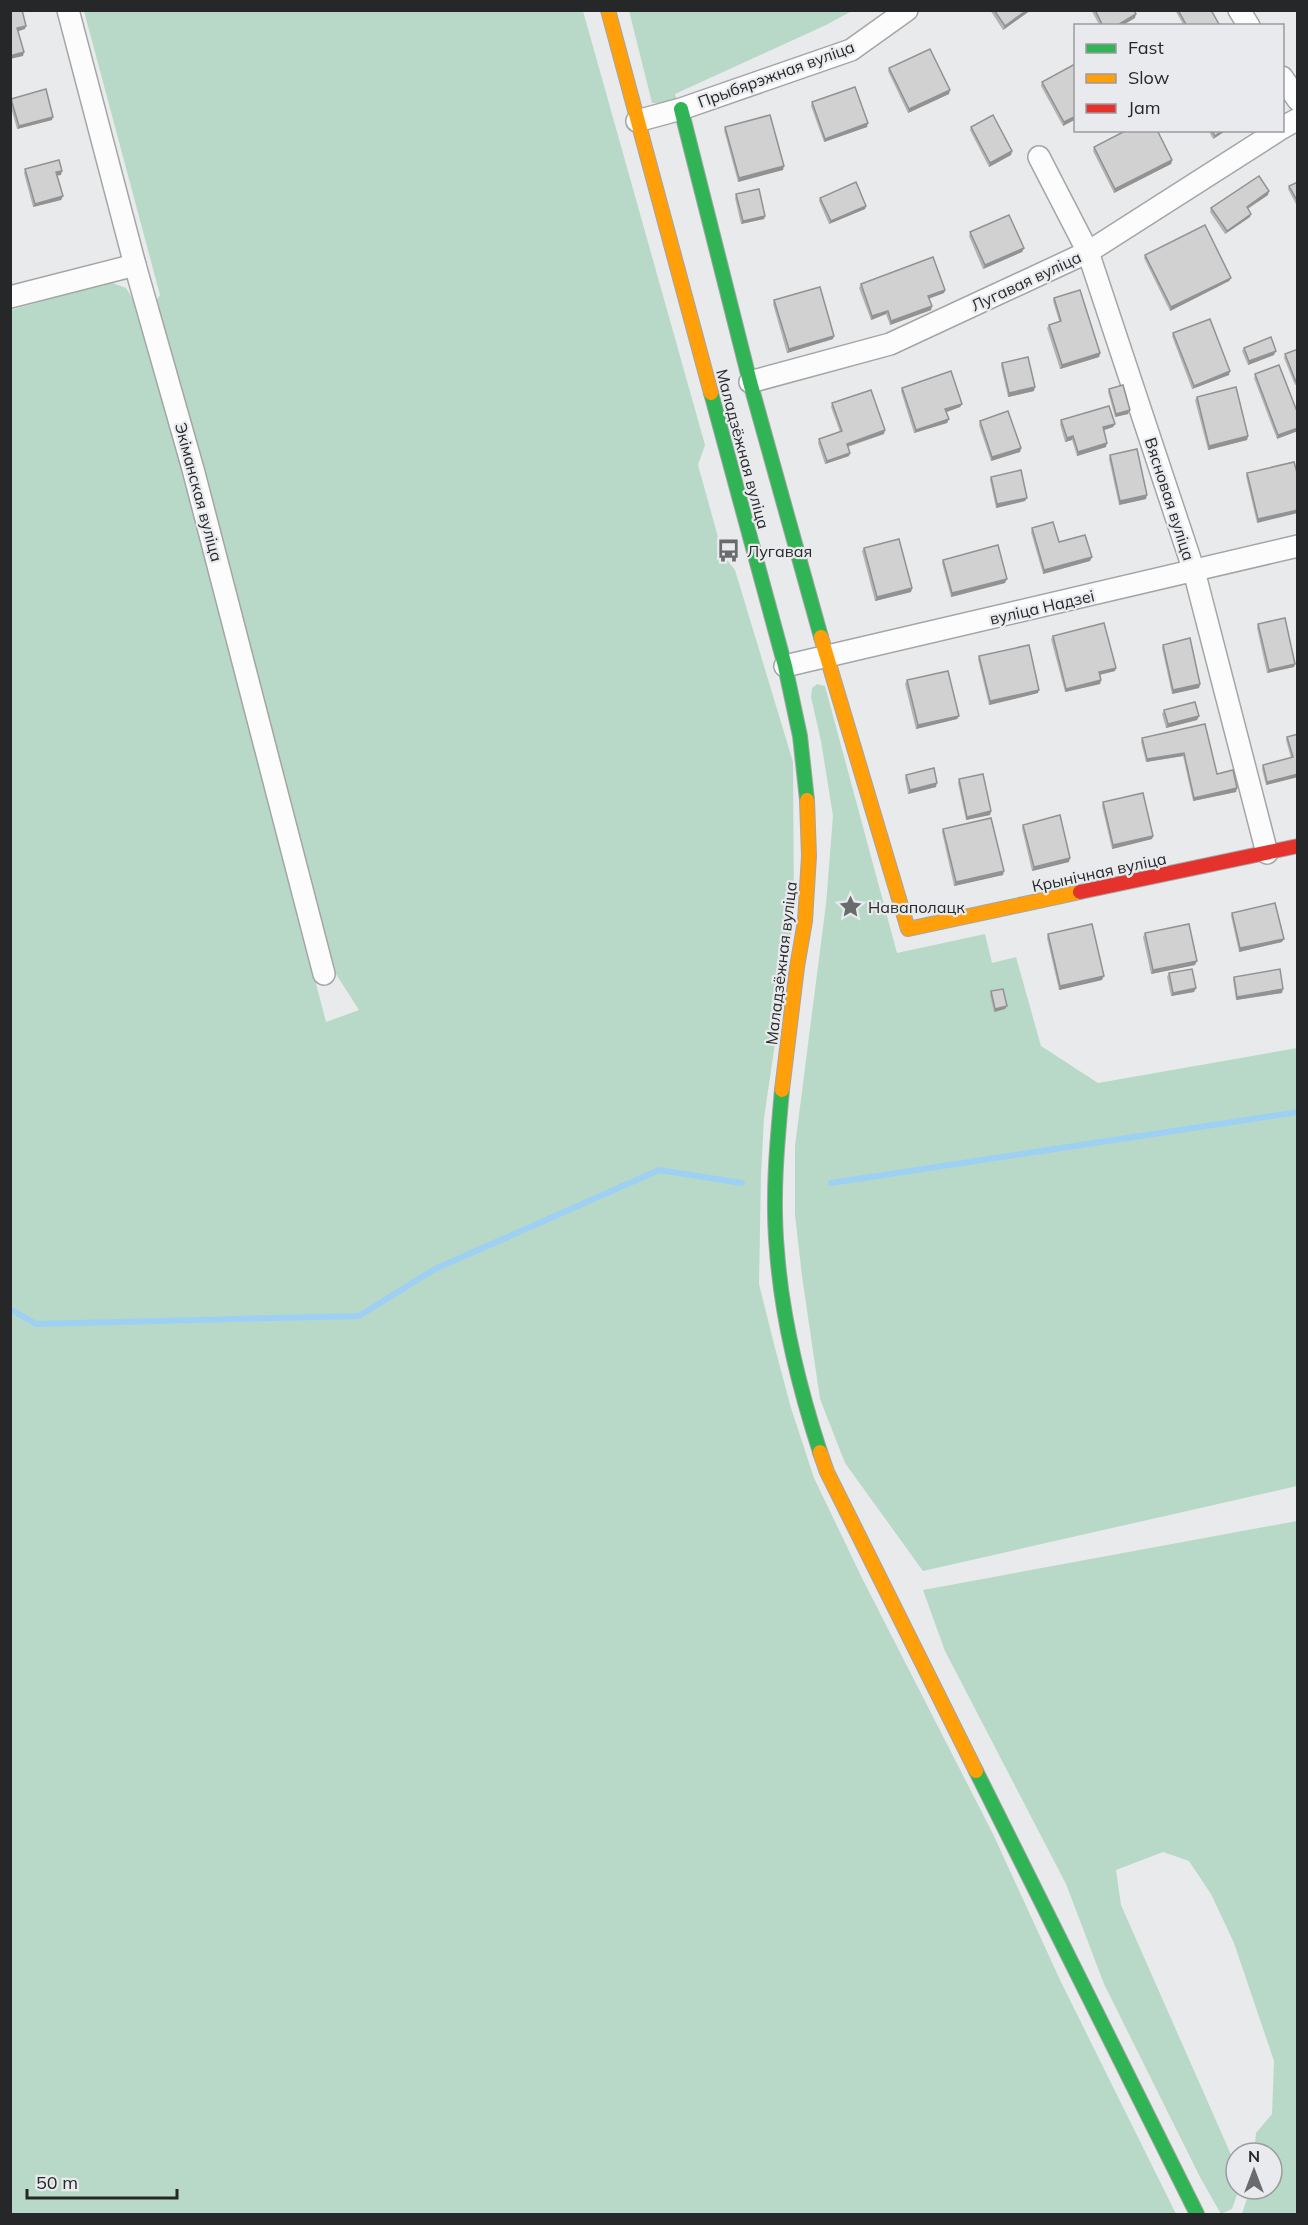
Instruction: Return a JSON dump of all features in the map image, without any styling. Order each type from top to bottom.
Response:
[{"type":"main road","name":"Маладзёжная вуліца","points":[[608,10],[785,666],[803,758],[810,830],[806,915],[784,1080],[776,1158],[775,1216],[779,1280],[789,1344],[805,1405],[827,1472],[1197,2214]]},
{"type":"main road","points":[[681,109],[750,382],[827,657]]},
{"type":"main road","name":"Крынічная вуліца","points":[[827,657],[908,930],[1298,846]]},
{"type":"street","name":"Экіманская вуліца","points":[[68,10],[135,265],[193,469],[324,974]]},
{"type":"street","name":"Прыбярэжная вуліца","points":[[637,121],[681,109],[851,50],[907,10]]},
{"type":"street","points":[[1239,10],[1248,24]]},
{"type":"street","points":[[1284,80],[1298,100]]},
{"type":"street","name":"Лугавая вуліца","points":[[1284,127],[1298,119]]},
{"type":"street","name":"Лугавая вуліца","points":[[750,382],[890,344],[1088,252],[1276,132]]},
{"type":"street","name":"Вясновая вуліца","points":[[1039,157],[1088,252],[1194,572],[1267,853]]},
{"type":"street","points":[[10,297],[135,265]]},
{"type":"street","name":"вуліца Надзеі","points":[[785,666],[1298,546]]},
{"type":"green space","points":[[84,11],[583,11],[705,445],[698,465],[723,555],[735,570],[793,762],[794,915],[764,1118],[759,1284],[791,1408],[814,1478],[863,1580],[993,1834],[1061,1982],[1176,2214],[11,2214],[11,310],[110,282],[126,288],[134,301],[183,472],[326,1022],[359,1010],[334,971],[204,466],[156,301],[160,295]]},
{"type":"green space","points":[[629,11],[852,11],[675,94],[678,104],[652,103]]},
{"type":"green space","points":[[817,684],[825,686],[897,953],[985,934],[992,963],[1016,957],[1041,1046],[1098,1083],[1297,1048],[1297,1486],[923,1571],[845,1463],[820,1399],[795,1215],[795,1146],[826,904],[833,816],[821,741],[811,697],[812,688]]},
{"type":"green space","points":[[1297,1521],[1297,2214],[1242,2214],[1246,2201],[1284,2201],[1284,2141],[1255,2141],[1256,2133],[1272,2114],[1274,2061],[1234,1943],[1211,1894],[1189,1861],[1163,1852],[1116,1870],[1121,1905],[1225,2141],[1224,2201],[1235,2201],[1232,2209],[1221,2214],[1201,2179],[1104,1984],[1066,1884],[945,1651],[923,1590]]},
{"type":"building","points":[[10,10],[22,10],[26,26],[17,28],[24,52],[10,56]]},
{"type":"building","points":[[994,10],[1027,10],[1005,26]]},
{"type":"building","points":[[1095,10],[1134,10],[1136,14],[1119,24],[1102,24]]},
{"type":"building","points":[[1178,10],[1211,10],[1219,24],[1186,24]]},
{"type":"building","points":[[930,49],[950,90],[909,109],[889,68]]},
{"type":"building","points":[[1074,65],[1074,117],[1064,122],[1042,82]]},
{"type":"building","points":[[855,87],[868,123],[825,139],[812,102]]},
{"type":"building","points":[[46,89],[53,117],[19,126],[11,99]]},
{"type":"building","points":[[770,115],[784,166],[739,178],[725,127]]},
{"type":"building","points":[[993,115],[1012,151],[990,163],[971,127]]},
{"type":"building","points":[[1123,132],[1158,132],[1172,160],[1115,189],[1094,147]]},
{"type":"building","points":[[59,160],[62,171],[56,172],[63,196],[35,204],[25,169]]},
{"type":"building","points":[[1259,176],[1269,191],[1247,207],[1251,214],[1227,231],[1211,208]]},
{"type":"building","points":[[856,182],[866,206],[831,221],[820,198]]},
{"type":"building","points":[[1298,182],[1298,202],[1289,186]]},
{"type":"building","points":[[759,189],[765,216],[743,221],[736,194]]},
{"type":"building","points":[[1009,215],[1024,248],[985,265],[970,232]]},
{"type":"building","points":[[1205,225],[1231,278],[1171,307],[1145,255]]},
{"type":"building","points":[[933,257],[945,290],[928,296],[932,306],[891,321],[888,311],[872,316],[861,284]]},
{"type":"building","points":[[820,287],[834,336],[789,349],[774,300]]},
{"type":"building","points":[[1080,290],[1100,353],[1062,365],[1049,325],[1061,321],[1054,298]]},
{"type":"building","points":[[1210,319],[1230,371],[1194,386],[1173,333]]},
{"type":"building","points":[[1271,337],[1276,351],[1249,361],[1244,348]]},
{"type":"building","points":[[1298,349],[1298,381],[1296,382],[1285,354]]},
{"type":"building","points":[[1028,357],[1035,387],[1009,393],[1002,363]]},
{"type":"building","points":[[1279,365],[1298,414],[1298,428],[1278,435],[1255,374]]},
{"type":"building","points":[[951,371],[962,404],[945,409],[949,419],[916,430],[902,388]]},
{"type":"building","points":[[1123,385],[1130,410],[1116,414],[1109,389]]},
{"type":"building","points":[[1236,387],[1248,436],[1209,446],[1197,397]]},
{"type":"building","points":[[871,390],[885,430],[847,444],[850,453],[827,461],[819,439],[842,431],[832,403]]},
{"type":"building","points":[[1109,406],[1115,424],[1103,427],[1107,443],[1078,452],[1073,436],[1067,438],[1061,420]]},
{"type":"building","points":[[1008,411],[1021,448],[992,457],[980,421]]},
{"type":"building","points":[[1137,449],[1147,495],[1120,501],[1110,455]]},
{"type":"building","points":[[1294,462],[1298,476],[1298,510],[1258,519],[1247,473]]},
{"type":"building","points":[[1021,470],[1027,498],[997,504],[991,477]]},
{"type":"building","points":[[1053,522],[1059,542],[1085,535],[1092,557],[1044,570],[1032,528]]},
{"type":"building","points":[[899,539],[912,588],[877,597],[864,548]]},
{"type":"building","points":[[998,545],[1007,579],[952,593],[943,560]]},
{"type":"building","points":[[1285,618],[1295,664],[1269,670],[1258,624]]},
{"type":"building","points":[[1104,623],[1116,668],[1099,672],[1101,680],[1066,689],[1053,636]]},
{"type":"building","points":[[1190,638],[1200,684],[1173,690],[1163,645]]},
{"type":"building","points":[[1029,645],[1039,690],[990,701],[979,656]]},
{"type":"building","points":[[948,671],[959,716],[918,725],[907,680]]},
{"type":"building","points":[[1195,702],[1199,716],[1168,724],[1164,710]]},
{"type":"building","points":[[1205,724],[1217,774],[1233,770],[1237,788],[1194,798],[1184,753],[1147,759],[1142,738]]},
{"type":"building","points":[[1298,734],[1298,774],[1267,782],[1263,765],[1293,757],[1287,737]]},
{"type":"building","points":[[934,768],[937,783],[910,790],[906,775]]},
{"type":"building","points":[[983,774],[991,811],[967,817],[959,779]]},
{"type":"building","points":[[1143,793],[1153,836],[1113,845],[1103,802]]},
{"type":"building","points":[[1060,815],[1070,858],[1034,867],[1023,825]]},
{"type":"building","points":[[991,818],[1004,871],[956,882],[943,829]]},
{"type":"building","points":[[1275,903],[1284,939],[1240,948],[1232,913]]},
{"type":"building","points":[[1092,924],[1104,976],[1060,986],[1048,934]]},
{"type":"building","points":[[1189,924],[1197,961],[1153,970],[1145,933]]},
{"type":"building","points":[[1192,969],[1196,988],[1173,993],[1169,973]]},
{"type":"building","points":[[1280,969],[1283,989],[1237,997],[1234,977]]},
{"type":"building","points":[[1003,989],[1007,1006],[995,1009],[991,991]]},
{"type":"waterway","points":[[831,1183],[1298,1112]]},
{"type":"waterway","points":[[10,1309],[36,1324],[359,1316],[435,1269],[659,1170],[742,1183]]},
{"type":"traffic: fast","points":[[681,109],[750,382],[821,637]]},
{"type":"traffic: fast","points":[[711,393],[785,666],[800,736],[807,800]]},
{"type":"traffic: fast","points":[[782,1090],[775,1191],[779,1277],[792,1353],[820,1452]]},
{"type":"traffic: fast","points":[[976,1771],[1197,2214]]},
{"type":"traffic: slow","points":[[608,10],[711,393]]},
{"type":"traffic: slow","points":[[821,637],[908,929],[1080,892]]},
{"type":"traffic: slow","points":[[782,1090],[805,921],[809,856],[807,800]]},
{"type":"traffic: slow","points":[[820,1452],[827,1472],[976,1771]]},
{"type":"traffic: jam","points":[[1080,892],[1298,846]]},
{"type":"place","name":"Лугавая","points":[[729,551]]},
{"type":"place","name":"Наваполацк","points":[[850,907]]}]
